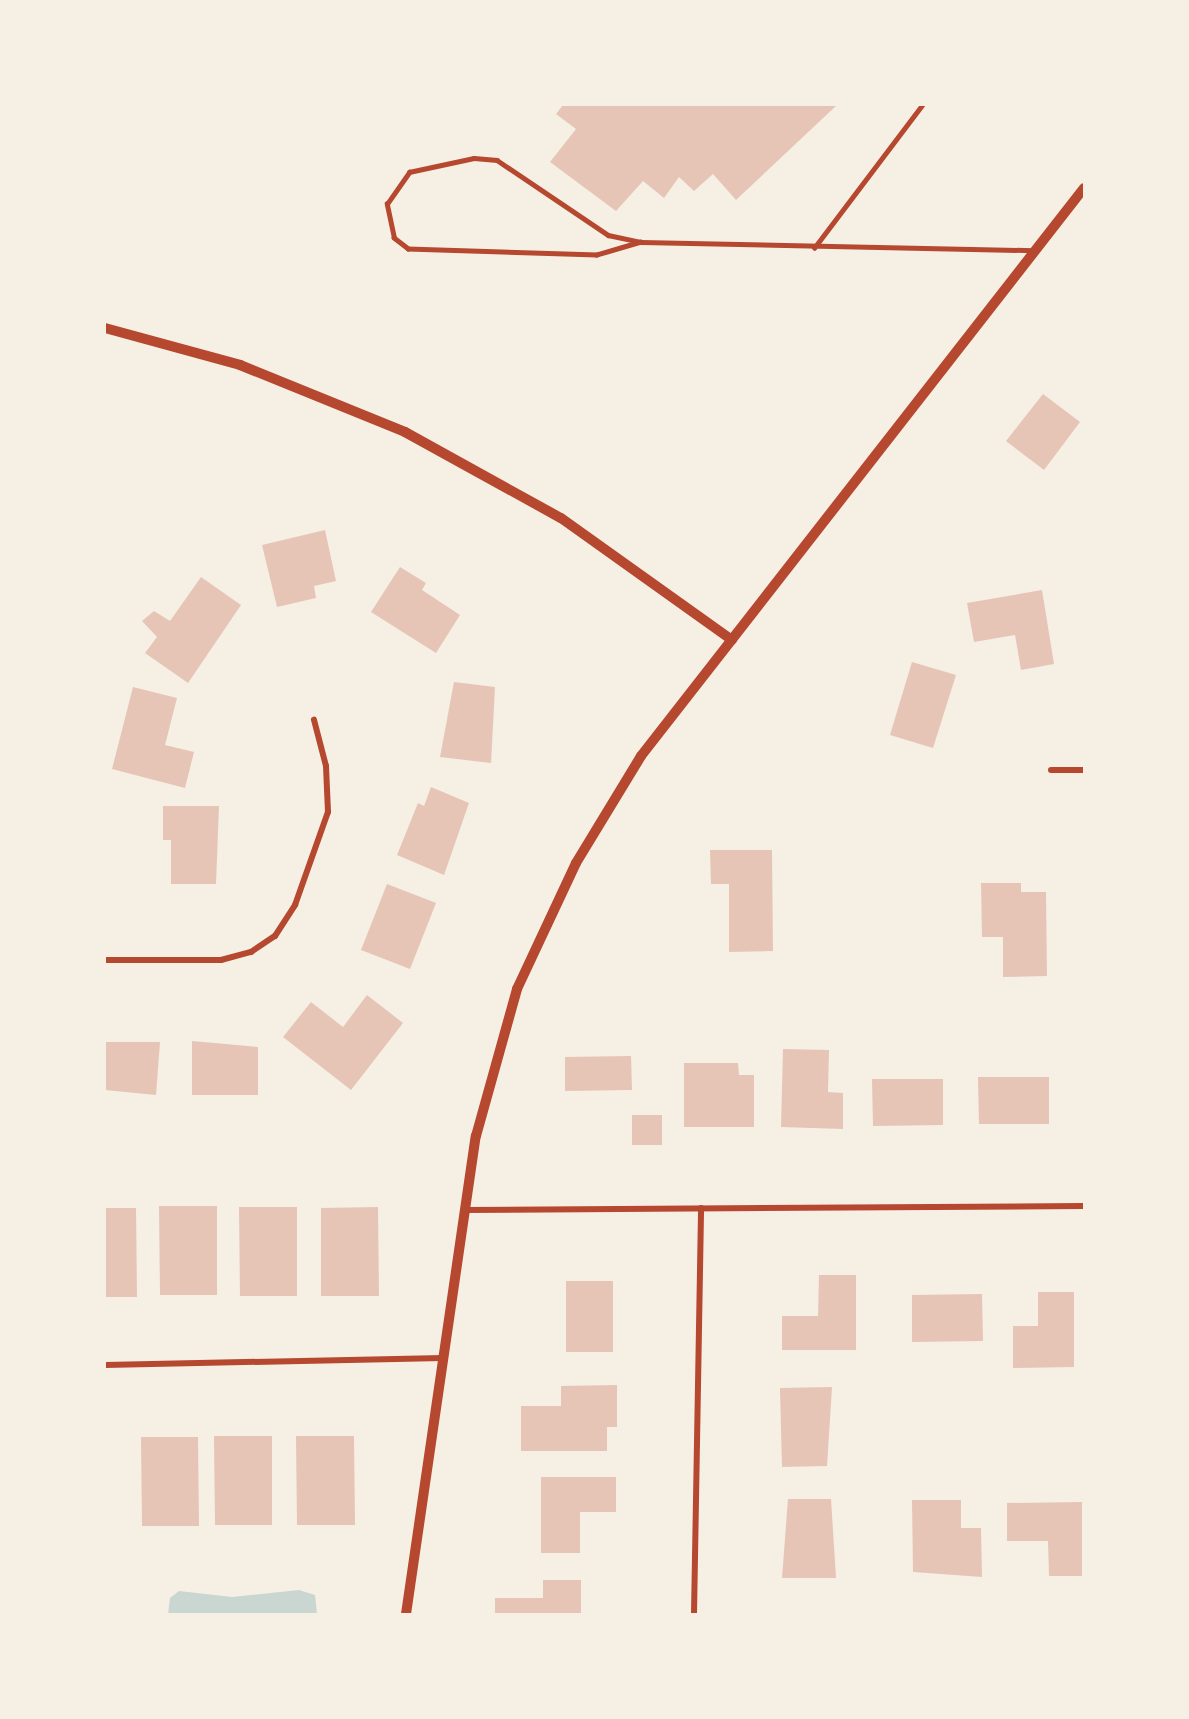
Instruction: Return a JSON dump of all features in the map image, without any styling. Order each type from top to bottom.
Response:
[{"type":"street","points":[[406,1614],[463,1210],[476,1136],[517,989],[576,863],[641,756],[1084,188]]},
{"type":"street","points":[[105,328],[240,365],[405,432],[561,518],[732,640]]},
{"type":"street","points":[[105,960],[221,960],[251,952],[275,936],[295,904],[328,812],[326,766],[314,720]]},
{"type":"street","points":[[1051,770],[1084,770]]},
{"type":"street","points":[[463,1210],[1084,1206]]},
{"type":"street","points":[[694,1614],[701,1208]]},
{"type":"street","points":[[105,1365],[443,1358]]},
{"type":"lane","points":[[814,248],[921,105]]},
{"type":"lane","points":[[641,242],[597,255],[408,249],[394,238],[387,204],[409,172],[474,158],[497,159],[608,235],[641,242],[814,248],[1036,250]]},
{"type":"shaded area","points":[[299,1590],[315,1595],[317,1614],[168,1614],[170,1598],[179,1591],[232,1597]]},
{"type":"building","points":[[563,105],[837,105],[736,200],[713,174],[694,191],[679,177],[664,198],[643,181],[616,211],[550,162],[576,129],[556,114]]},
{"type":"building","points":[[1043,394],[1080,422],[1044,470],[1006,441]]},
{"type":"building","points":[[325,530],[336,581],[314,586],[316,598],[277,607],[262,545]]},
{"type":"building","points":[[400,567],[426,583],[422,590],[460,615],[436,653],[371,612]]},
{"type":"building","points":[[201,577],[241,605],[188,683],[145,653],[157,637],[142,621],[154,611],[170,621]]},
{"type":"building","points":[[1042,590],[1054,664],[1021,670],[1015,635],[974,642],[967,603]]},
{"type":"building","points":[[912,662],[956,675],[933,748],[890,735]]},
{"type":"building","points":[[454,682],[495,687],[491,763],[440,757]]},
{"type":"building","points":[[133,687],[177,698],[165,745],[194,752],[185,788],[112,769]]},
{"type":"building","points":[[431,787],[469,803],[444,875],[397,855],[418,803],[424,806]]},
{"type":"building","points":[[163,806],[219,806],[216,884],[171,884],[171,840],[163,840]]},
{"type":"building","points":[[710,850],[772,850],[773,951],[729,952],[729,884],[711,884]]},
{"type":"building","points":[[981,883],[1021,883],[1021,892],[1046,892],[1047,976],[1003,977],[1003,937],[982,937]]},
{"type":"building","points":[[387,884],[436,903],[410,969],[361,950]]},
{"type":"building","points":[[367,995],[403,1023],[351,1090],[283,1037],[311,1002],[343,1027]]},
{"type":"building","points":[[192,1041],[258,1047],[258,1095],[192,1095]]},
{"type":"building","points":[[105,1042],[160,1042],[156,1095],[105,1090]]},
{"type":"building","points":[[783,1049],[829,1050],[828,1092],[843,1093],[843,1129],[781,1127]]},
{"type":"building","points":[[631,1056],[632,1090],[565,1091],[565,1057]]},
{"type":"building","points":[[684,1063],[738,1063],[739,1075],[754,1075],[754,1127],[684,1127]]},
{"type":"building","points":[[978,1077],[1049,1077],[1049,1124],[979,1124]]},
{"type":"building","points":[[872,1079],[943,1079],[943,1125],[873,1126]]},
{"type":"building","points":[[632,1115],[662,1115],[662,1145],[632,1145]]},
{"type":"building","points":[[159,1206],[217,1206],[217,1295],[160,1295]]},
{"type":"building","points":[[239,1207],[297,1207],[297,1296],[240,1296]]},
{"type":"building","points":[[378,1207],[379,1296],[321,1296],[321,1208]]},
{"type":"building","points":[[105,1208],[136,1208],[137,1297],[105,1297]]},
{"type":"building","points":[[819,1275],[856,1275],[856,1350],[782,1350],[782,1316],[818,1316]]},
{"type":"building","points":[[566,1281],[613,1281],[613,1352],[566,1352]]},
{"type":"building","points":[[1038,1292],[1074,1292],[1074,1367],[1013,1368],[1013,1326],[1038,1326]]},
{"type":"building","points":[[982,1294],[983,1341],[912,1342],[912,1295]]},
{"type":"building","points":[[617,1385],[617,1427],[607,1427],[607,1451],[521,1451],[521,1406],[561,1406],[561,1386]]},
{"type":"building","points":[[832,1387],[827,1466],[782,1467],[780,1388]]},
{"type":"building","points":[[214,1436],[272,1436],[272,1525],[215,1525]]},
{"type":"building","points":[[296,1436],[354,1436],[355,1525],[297,1525]]},
{"type":"building","points":[[141,1437],[198,1437],[199,1526],[142,1526]]},
{"type":"building","points":[[541,1477],[616,1477],[616,1512],[580,1512],[580,1553],[541,1553]]},
{"type":"building","points":[[788,1499],[831,1499],[836,1578],[782,1578]]},
{"type":"building","points":[[912,1500],[961,1500],[961,1528],[981,1528],[982,1577],[913,1572]]},
{"type":"building","points":[[1082,1502],[1082,1576],[1049,1576],[1048,1541],[1007,1541],[1007,1503]]},
{"type":"building","points":[[543,1580],[581,1580],[581,1614],[495,1614],[495,1598],[543,1598]]}]
